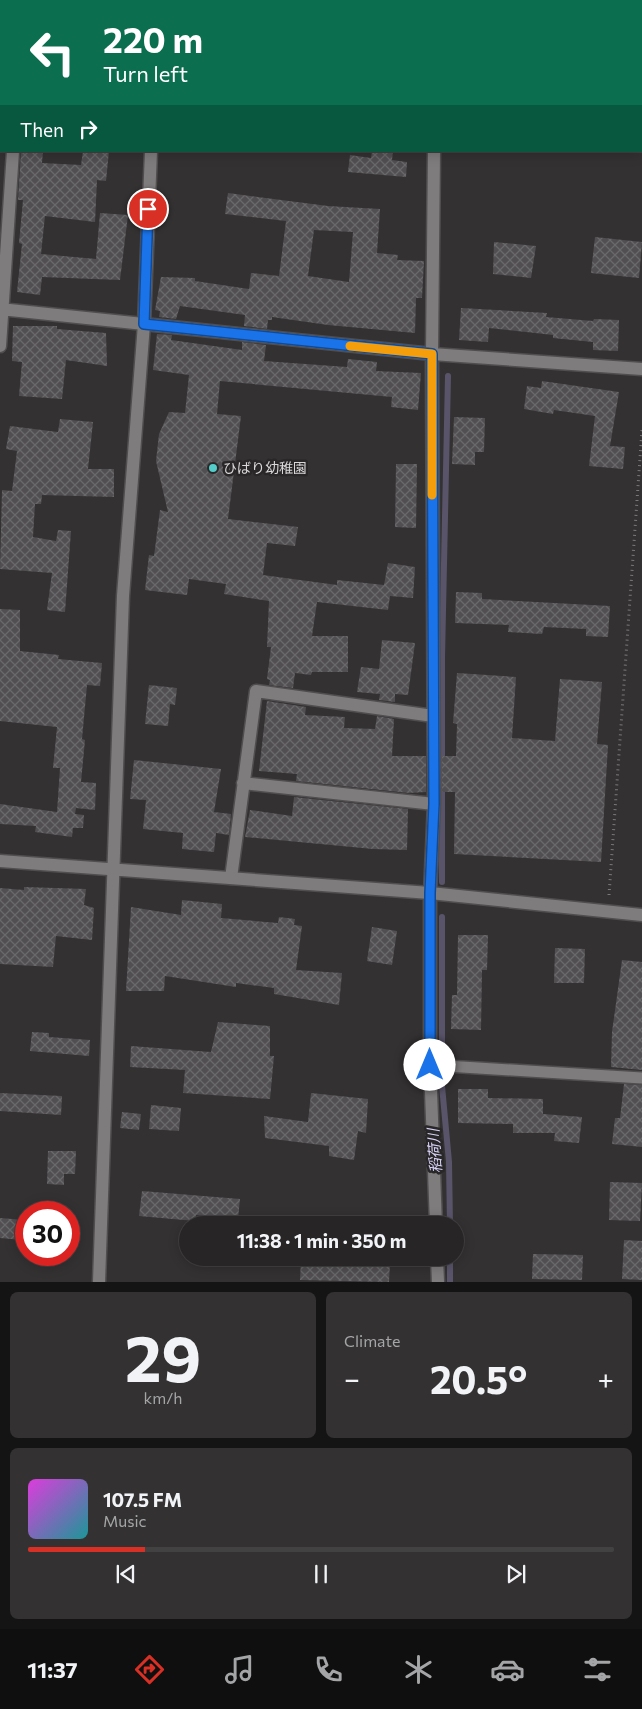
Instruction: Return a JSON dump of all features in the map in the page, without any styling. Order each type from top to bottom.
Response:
[{"type":"street","points":[[0,346],[13,152]]},
{"type":"street","points":[[99,1282],[123,596],[144,324],[151,152]]},
{"type":"street","points":[[434,152],[432,354],[434,804],[430,893],[430,1065],[436,1216]]},
{"type":"street","points":[[1,309],[432,354],[642,369]]},
{"type":"street","points":[[231,878],[256,691],[433,716]]},
{"type":"street","points":[[243,783],[434,804]]},
{"type":"street","points":[[0,861],[430,893],[642,915]]},
{"type":"street","points":[[437,1266],[438,1282]]},
{"type":"lane","points":[[430,1065],[642,1078]]},
{"type":"path","points":[[608,912],[642,430]]},
{"type":"building","points":[[21,152],[43,152],[42,163],[81,165],[83,152],[109,152],[106,181],[97,180],[95,222],[45,216],[41,254],[96,259],[100,213],[128,215],[120,280],[42,277],[40,295],[17,292],[22,244],[19,243],[23,200],[18,200]]},
{"type":"building","points":[[372,152],[393,152],[392,160],[407,162],[406,177],[348,172],[350,155],[371,158]]},
{"type":"building","points":[[228,193],[328,206],[380,209],[377,253],[398,255],[397,260],[424,261],[422,298],[416,298],[415,333],[328,325],[272,317],[272,320],[268,320],[267,329],[244,326],[245,315],[180,306],[176,319],[159,317],[160,311],[155,310],[161,277],[195,278],[195,281],[249,289],[251,273],[279,276],[286,221],[225,214]],"holes":[[[314,230],[353,232],[349,282],[308,276]]]},
{"type":"building","points":[[595,237],[642,242],[639,278],[591,273]]},
{"type":"building","points":[[494,242],[536,246],[531,278],[493,274]]},
{"type":"building","points":[[461,308],[547,313],[546,317],[593,321],[594,319],[619,320],[618,351],[593,350],[593,342],[553,338],[553,335],[489,328],[488,342],[459,340]]},
{"type":"building","points":[[13,326],[57,326],[57,329],[106,333],[107,366],[66,360],[62,399],[19,396],[22,362],[12,361]]},
{"type":"building","points":[[157,334],[172,335],[171,340],[242,350],[242,342],[266,345],[264,361],[347,367],[348,359],[377,362],[376,371],[421,373],[418,410],[391,407],[392,397],[220,381],[217,414],[241,416],[228,519],[298,527],[295,546],[267,543],[263,575],[337,585],[337,580],[384,585],[388,563],[415,567],[413,598],[390,596],[388,610],[317,602],[312,636],[348,636],[348,672],[312,672],[311,675],[295,673],[293,688],[269,685],[270,680],[267,679],[271,647],[267,647],[269,601],[224,594],[226,584],[189,579],[187,595],[145,590],[149,555],[154,556],[160,510],[168,512],[156,461],[159,434],[169,412],[185,413],[189,375],[153,370]]},
{"type":"building","points":[[542,381],[619,392],[610,446],[625,447],[623,469],[589,466],[595,416],[554,410],[553,414],[524,409],[527,386],[541,388]]},
{"type":"building","points":[[454,417],[485,418],[484,452],[475,452],[475,465],[452,464]]},
{"type":"building","points":[[60,419],[93,422],[88,469],[114,469],[114,497],[42,495],[41,504],[35,504],[33,537],[56,541],[58,530],[71,531],[65,612],[47,610],[52,573],[0,569],[2,490],[12,491],[17,451],[6,449],[10,426],[58,432]]},
{"type":"building","points":[[396,464],[417,464],[416,528],[395,527]]},
{"type":"building","points":[[456,592],[482,593],[482,599],[610,606],[608,637],[586,636],[586,629],[544,627],[542,634],[508,632],[509,625],[455,623]]},
{"type":"building","points":[[0,609],[20,610],[20,651],[59,655],[58,659],[102,663],[100,686],[87,685],[82,739],[85,740],[81,782],[96,783],[95,810],[76,808],[75,814],[84,815],[83,828],[73,828],[72,837],[35,832],[36,826],[0,824],[0,804],[57,812],[60,768],[53,768],[57,727],[0,721]]},
{"type":"building","points":[[382,640],[415,643],[408,695],[395,694],[395,702],[379,700],[380,694],[357,692],[361,667],[379,669]]},
{"type":"building","points":[[457,673],[516,677],[512,738],[555,741],[560,679],[602,682],[597,744],[608,745],[601,862],[454,854],[455,792],[442,792],[442,756],[456,756],[457,724],[453,723]]},
{"type":"building","points":[[149,685],[177,688],[175,705],[170,704],[168,726],[145,724]]},
{"type":"building","points":[[267,701],[306,707],[305,715],[345,717],[344,728],[375,729],[377,716],[394,719],[392,756],[426,756],[426,792],[409,793],[296,781],[297,774],[259,771]]},
{"type":"building","points":[[134,760],[221,769],[214,812],[231,814],[229,835],[216,833],[214,852],[182,849],[183,833],[143,829],[146,800],[130,799]]},
{"type":"building","points":[[294,797],[408,809],[407,850],[373,849],[245,837],[250,810],[292,816]]},
{"type":"building","points":[[24,887],[86,889],[84,905],[94,908],[92,940],[56,936],[53,967],[0,964],[0,888],[24,890]]},
{"type":"building","points":[[182,900],[222,904],[221,918],[278,923],[279,917],[295,919],[294,925],[302,926],[296,970],[342,973],[339,1005],[274,994],[274,988],[236,983],[236,987],[165,976],[164,991],[126,991],[131,907],[181,915]]},
{"type":"building","points":[[372,927],[397,931],[392,965],[367,961]]},
{"type":"building","points":[[458,935],[488,935],[487,970],[482,970],[481,1030],[451,1029],[452,995],[457,995]]},
{"type":"building","points":[[555,948],[585,949],[584,983],[554,983]]},
{"type":"building","points":[[622,960],[642,962],[642,1070],[611,1067],[612,1032]]},
{"type":"building","points":[[218,1022],[270,1026],[270,1056],[274,1056],[270,1099],[183,1093],[185,1070],[130,1067],[131,1046],[211,1052]]},
{"type":"building","points":[[32,1032],[49,1033],[49,1037],[90,1040],[89,1056],[30,1051]]},
{"type":"building","points":[[624,1084],[642,1085],[642,1147],[612,1144],[615,1118],[620,1118]]},
{"type":"building","points":[[458,1089],[488,1089],[488,1098],[543,1099],[543,1114],[582,1117],[579,1143],[554,1141],[555,1133],[513,1133],[513,1124],[458,1123]]},
{"type":"building","points":[[0,1093],[62,1096],[61,1115],[0,1111]]},
{"type":"building","points":[[311,1093],[368,1099],[366,1133],[358,1131],[354,1160],[329,1156],[329,1146],[265,1138],[264,1116],[308,1122]]},
{"type":"building","points":[[151,1105],[181,1108],[179,1131],[149,1129]]},
{"type":"building","points":[[122,1112],[141,1114],[139,1130],[120,1128]]},
{"type":"building","points":[[48,1151],[76,1151],[75,1174],[64,1174],[64,1185],[47,1184]]},
{"type":"building","points":[[610,1182],[642,1183],[640,1221],[609,1220]]},
{"type":"building","points":[[142,1191],[240,1199],[238,1216],[179,1216],[179,1220],[139,1216]]},
{"type":"building","points":[[0,1218],[15,1219],[15,1239],[0,1238]]},
{"type":"building","points":[[624,1240],[642,1241],[642,1280],[622,1279]]},
{"type":"building","points":[[533,1254],[583,1255],[582,1280],[532,1279]]},
{"type":"building","points":[[301,1266],[390,1266],[389,1282],[300,1280]]},
{"type":"waterway","name":"稻荷川","points":[[442,882],[442,658],[448,376]]},
{"type":"waterway","name":"稻荷川","points":[[442,917],[442,1048]]},
{"type":"waterway","name":"稻荷川","points":[[441,1075],[449,1162],[450,1216]]},
{"type":"waterway","name":"稻荷川","points":[[450,1266],[450,1282]]},
{"type":"slow traffic","points":[[350,346],[432,354],[432,495]]},
{"type":"place","name":"ひばり幼稚園","points":[[213,468]]},
{"type":"route","points":[[148,209],[144,324],[432,354],[434,804],[430,893],[430,1065]]}]
